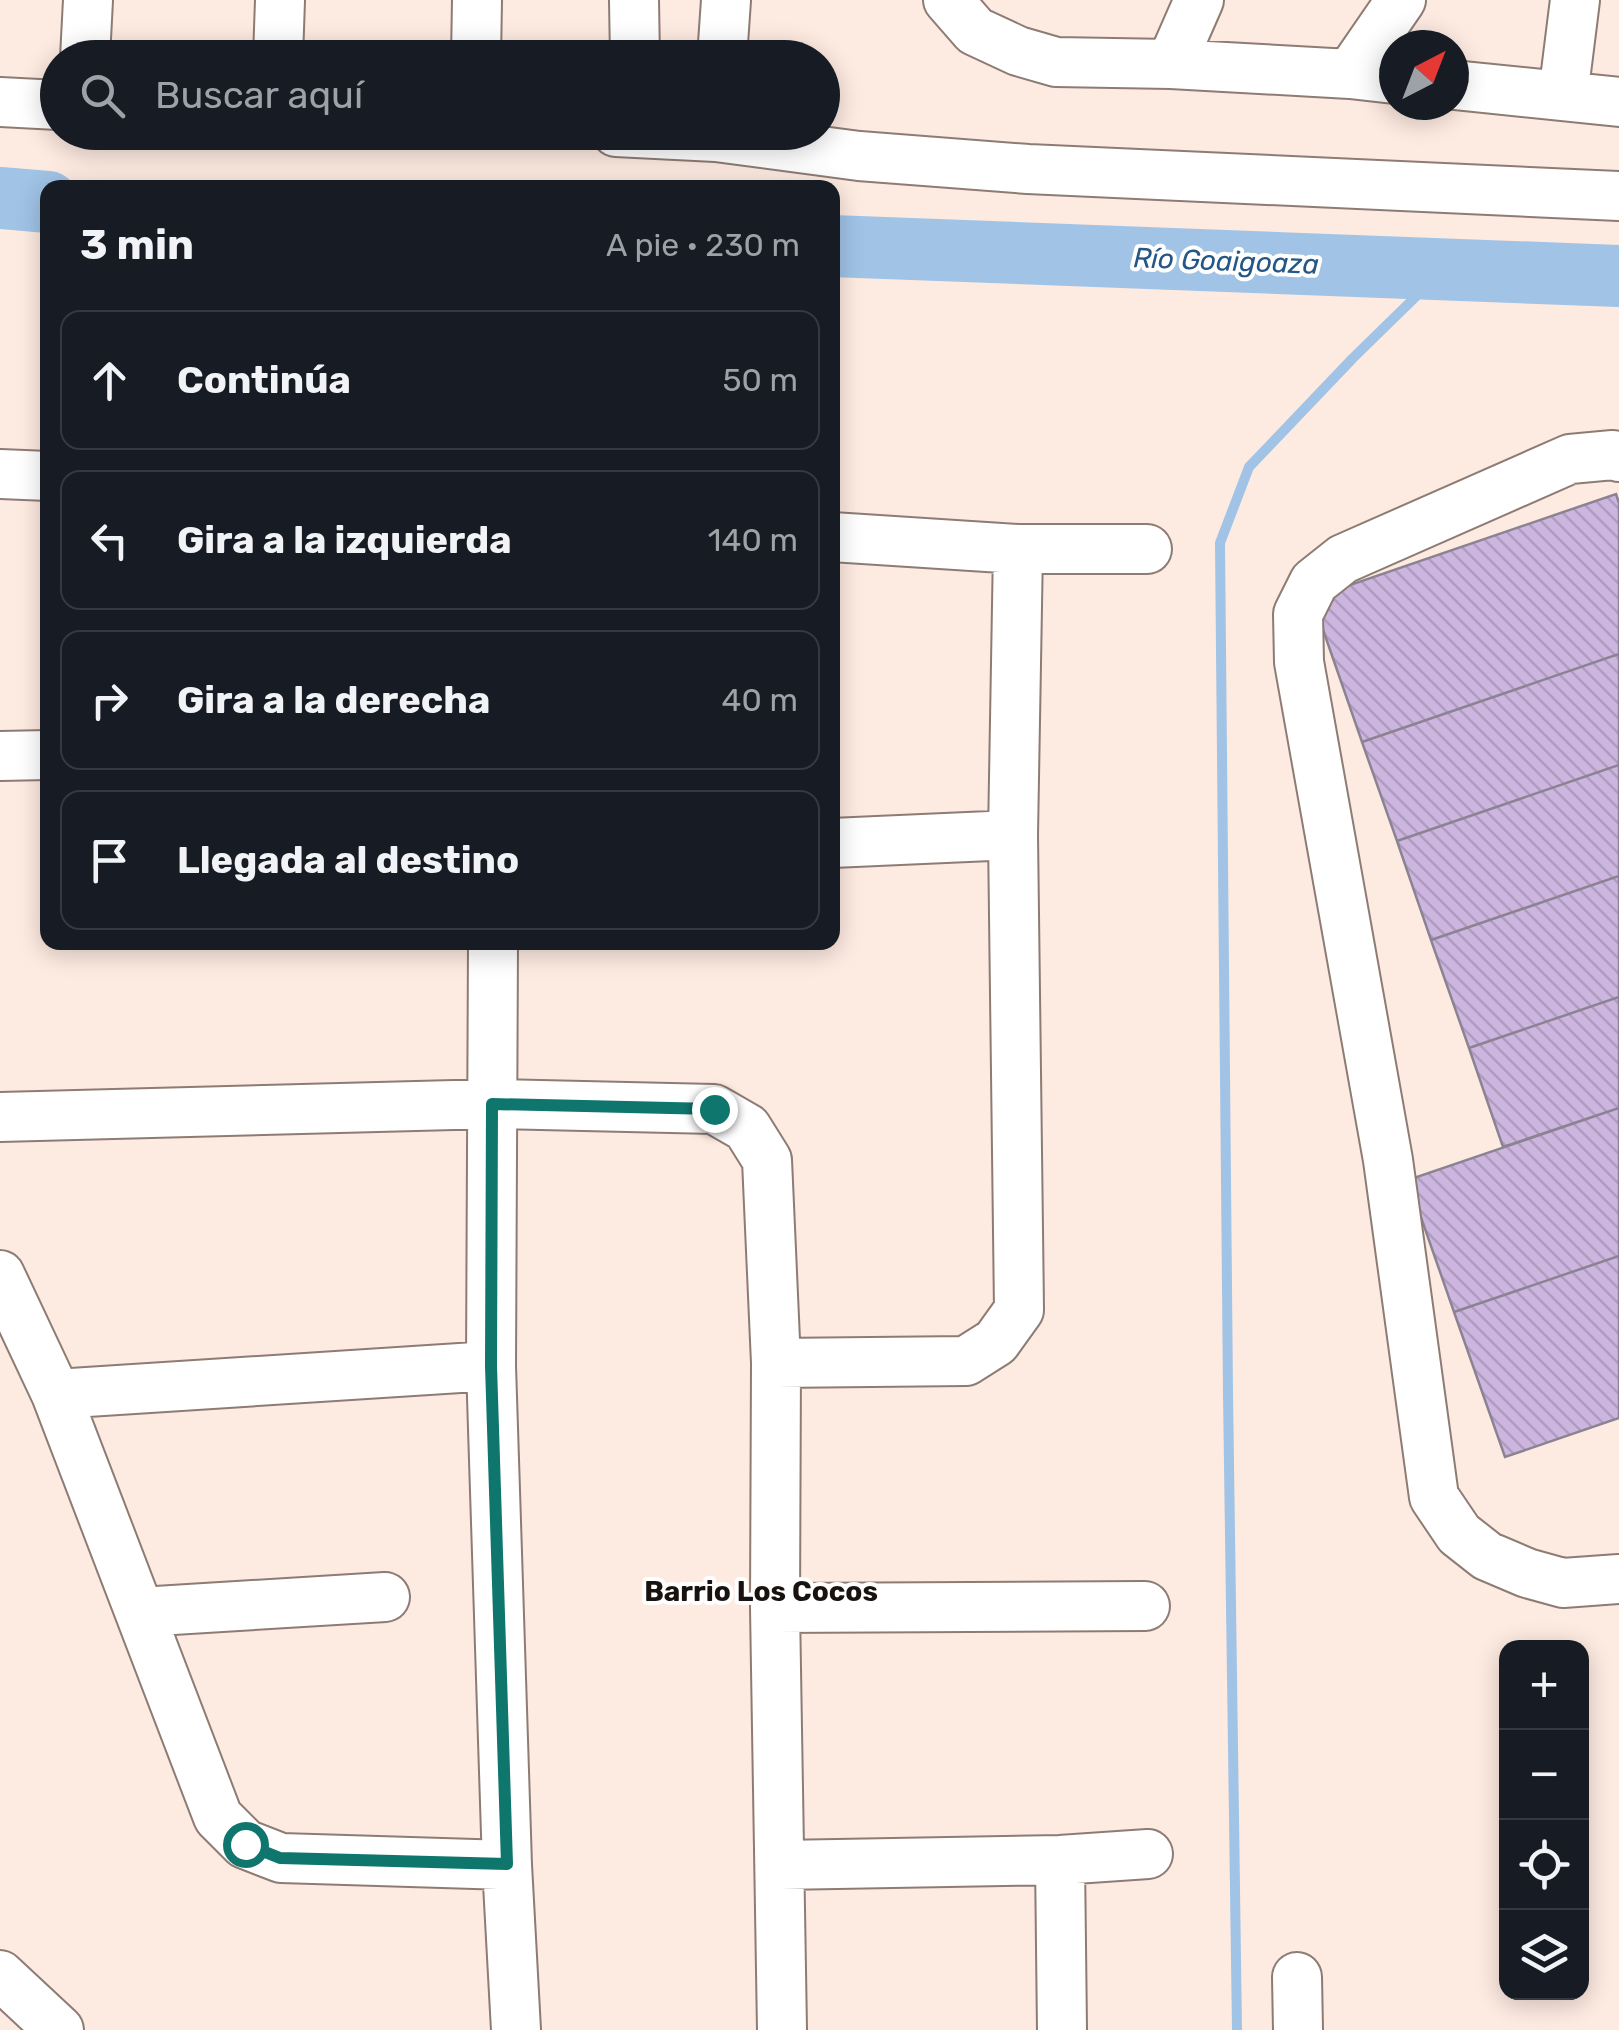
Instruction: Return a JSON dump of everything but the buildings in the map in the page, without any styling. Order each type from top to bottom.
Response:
[{"type":"street","points":[[86,40],[88,0]]},
{"type":"street","points":[[279,40],[280,0]]},
{"type":"street","points":[[476,40],[477,0]]},
{"type":"street","points":[[634,0],[634,40]]},
{"type":"street","points":[[723,40],[726,0]]},
{"type":"street","points":[[948,0],[975,31],[993,18],[1018,52],[1056,62],[1171,64],[1372,76],[1401,0]]},
{"type":"street","points":[[1171,64],[1199,0]]},
{"type":"street","points":[[1563,96],[1575,0]]},
{"type":"street","points":[[1469,87],[1619,102]]},
{"type":"street","points":[[0,102],[40,104]]},
{"type":"street","points":[[818,150],[1028,168],[1619,196]]},
{"type":"street","points":[[1619,457],[1570,460],[1343,559],[1314,582],[1298,614],[1298,662],[1388,1160],[1434,1496],[1458,1534],[1487,1556],[1526,1574],[1563,1583],[1619,1578]]},
{"type":"street","points":[[0,474],[40,476]]},
{"type":"street","points":[[840,538],[1018,550],[1148,549]]},
{"type":"street","points":[[776,1362],[966,1361],[996,1342],[1019,1310],[1013,835],[1018,550]]},
{"type":"street","points":[[0,756],[40,756]]},
{"type":"street","points":[[840,843],[1013,835]]},
{"type":"street","points":[[493,950],[491,1366],[516,2030]]},
{"type":"street","points":[[0,1117],[492,1104],[714,1109],[747,1128],[767,1160],[776,1362],[775,1608],[782,2030]]},
{"type":"street","points":[[0,1275],[56,1394],[218,1817],[245,1844],[280,1858],[507,1864]]},
{"type":"street","points":[[56,1394],[491,1366]]},
{"type":"street","points":[[140,1612],[386,1596]]},
{"type":"street","points":[[775,1608],[1145,1606]]},
{"type":"street","points":[[781,1865],[1060,1860],[1148,1854]]},
{"type":"street","points":[[1060,1860],[1062,2030]]},
{"type":"street","points":[[0,1976],[58,2030]]},
{"type":"street","points":[[1297,1977],[1298,2030]]},
{"type":"waterway","name":"Río Goaigoaza","points":[[0,198],[40,201]]},
{"type":"waterway","name":"Río Goaigoaza","points":[[840,246],[1619,276]]},
{"type":"waterway","points":[[1237,2030],[1220,543],[1249,467],[1443,270]]},
{"type":"district","name":"Barrio Los Cocos","points":[[761,1591]]},
{"type":"route","points":[[245,1844],[280,1858],[507,1864],[491,1366],[492,1104],[714,1109]]}]
